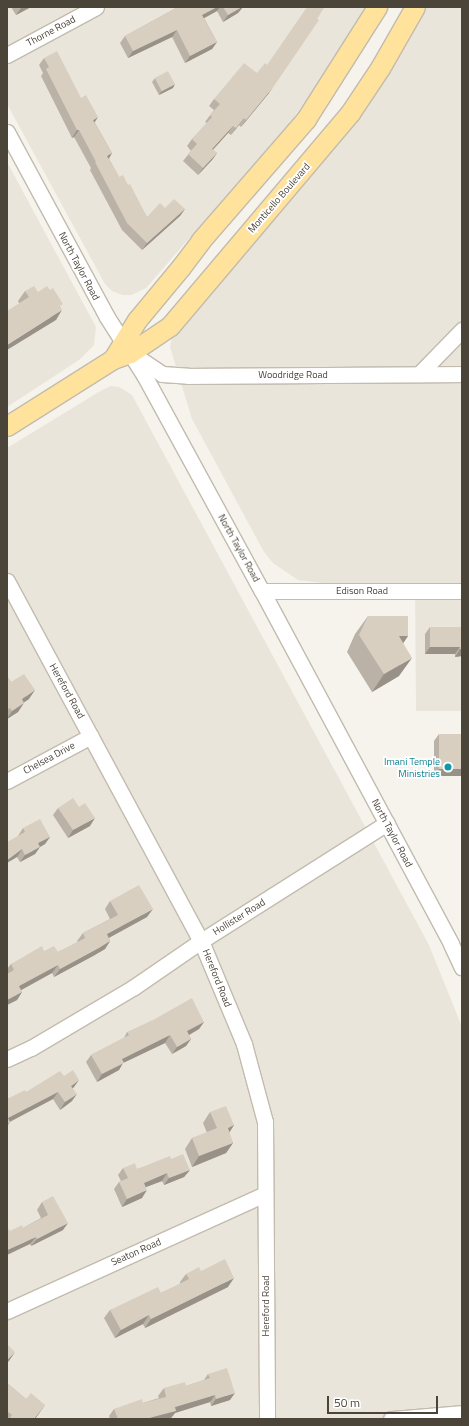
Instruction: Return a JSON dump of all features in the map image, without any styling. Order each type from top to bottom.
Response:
[{"type":"main road","name":"Monticello Boulevard","points":[[122,351],[140,316],[181,267],[201,240],[306,118],[377,7]]},
{"type":"main road","name":"Monticello Boulevard","points":[[7,426],[122,351],[170,326],[350,113],[380,68],[415,7]]},
{"type":"street","name":"Thorne Road","points":[[7,55],[96,7]]},
{"type":"street","name":"North Taylor Road","points":[[7,132],[107,317],[122,351],[144,375],[262,591],[387,823],[451,944],[462,968]]},
{"type":"street","points":[[419,374],[462,330]]},
{"type":"street","name":"Woodridge Road","points":[[122,351],[162,374],[188,376],[462,374]]},
{"type":"street","name":"Hereford Road","points":[[7,581],[201,941],[244,1044],[265,1122],[267,1419]]},
{"type":"street","name":"Edison Road","points":[[262,591],[462,591]]},
{"type":"street","name":"Chelsea Drive","points":[[7,781],[91,736]]},
{"type":"street","name":"Hollister Road","points":[[7,1059],[30,1048],[134,987],[201,941],[387,823]]},
{"type":"street","name":"Seaton Road","points":[[7,1310],[265,1194]]},
{"type":"street","points":[[391,1419],[462,1412]]},
{"type":"shaded area","points":[[7,7],[367,7],[328,70],[292,120],[146,288],[131,295],[122,295],[112,291],[105,284],[7,104]]},
{"type":"shaded area","points":[[424,7],[462,7],[462,711],[416,711],[415,583],[330,584],[298,580],[273,563],[264,552],[192,419],[170,347],[172,337],[189,315],[338,142],[357,116]]},
{"type":"shaded area","points":[[7,162],[96,327],[94,345],[79,360],[7,407]]},
{"type":"shaded area","points":[[111,386],[119,387],[132,395],[429,945],[462,1027],[462,1419],[7,1419],[7,448]]},
{"type":"building","points":[[178,7],[217,7],[202,15],[217,42],[190,56],[177,30],[133,51],[125,36]]},
{"type":"building","points":[[223,7],[242,7],[228,15]]},
{"type":"building","points":[[307,7],[324,8],[317,19],[319,20],[274,86],[246,120],[244,118],[236,128],[233,126],[212,149],[217,153],[203,168],[188,154],[197,144],[192,139],[212,117],[210,115],[220,104],[214,99],[244,63],[257,73],[265,63],[267,65]]},
{"type":"building","points":[[57,51],[81,98],[86,95],[98,117],[93,120],[112,153],[107,156],[119,177],[123,175],[128,185],[130,184],[147,217],[160,203],[165,208],[174,199],[185,209],[147,243],[127,223],[46,69],[49,67],[44,58]]},
{"type":"building","points":[[168,71],[175,84],[162,91],[155,78]]},
{"type":"building","points":[[34,286],[38,292],[47,286],[50,290],[53,288],[63,304],[60,306],[62,310],[7,345],[7,311],[29,297],[25,291]]},
{"type":"building","points":[[368,616],[408,616],[408,636],[399,636],[412,658],[384,674],[359,635]]},
{"type":"building","points":[[430,627],[462,627],[462,649],[460,649],[460,647],[430,647]]},
{"type":"building","points":[[24,674],[35,690],[22,699],[24,703],[12,711],[10,708],[7,710],[7,676],[11,682]]},
{"type":"building","name":"Imani Temple Ministries","points":[[439,734],[462,734],[462,769],[439,769]]},
{"type":"building","points":[[73,798],[79,807],[85,803],[95,818],[73,830],[58,808]]},
{"type":"building","points":[[40,819],[50,837],[38,843],[40,847],[25,855],[22,849],[7,860],[7,842],[25,832],[23,828]]},
{"type":"building","points":[[139,885],[153,909],[107,934],[110,941],[99,948],[60,969],[58,965],[19,986],[22,992],[7,1000],[7,974],[14,970],[11,964],[42,946],[44,951],[54,946],[58,952],[85,938],[83,933],[118,915],[110,901]]},
{"type":"building","points":[[192,998],[204,1022],[187,1031],[191,1039],[177,1047],[170,1035],[122,1059],[124,1063],[102,1074],[91,1055],[129,1035],[127,1032],[153,1020]]},
{"type":"building","points":[[73,1070],[79,1080],[71,1086],[77,1094],[65,1102],[58,1092],[8,1118],[10,1122],[7,1124],[7,1099],[25,1090],[26,1092],[60,1071],[64,1076]]},
{"type":"building","points":[[226,1106],[234,1125],[228,1128],[233,1143],[199,1156],[192,1138],[217,1128],[210,1112]]},
{"type":"building","points":[[183,1154],[190,1170],[169,1178],[167,1173],[144,1183],[147,1190],[127,1199],[119,1182],[128,1178],[123,1168],[135,1163],[137,1169],[170,1156],[171,1159]]},
{"type":"building","points":[[53,1196],[68,1223],[37,1239],[36,1237],[7,1250],[7,1230],[9,1229],[10,1231],[22,1225],[23,1228],[48,1215],[42,1202]]},
{"type":"building","points":[[225,1259],[234,1278],[151,1319],[149,1315],[121,1330],[110,1310],[158,1287],[161,1293],[189,1279],[186,1274],[199,1267],[201,1271]]},
{"type":"building","points":[[7,1344],[15,1352],[7,1360]]},
{"type":"building","points":[[227,1368],[235,1393],[216,1399],[215,1395],[175,1407],[176,1411],[149,1419],[118,1419],[114,1409],[142,1399],[143,1403],[166,1397],[164,1388],[185,1382],[186,1386],[210,1378],[208,1374]]},
{"type":"building","points":[[7,1383],[26,1399],[31,1393],[45,1405],[34,1419],[10,1419],[12,1415],[7,1411]]},
{"type":"place","name":"Imani Temple Ministries","points":[[448,767]]}]
